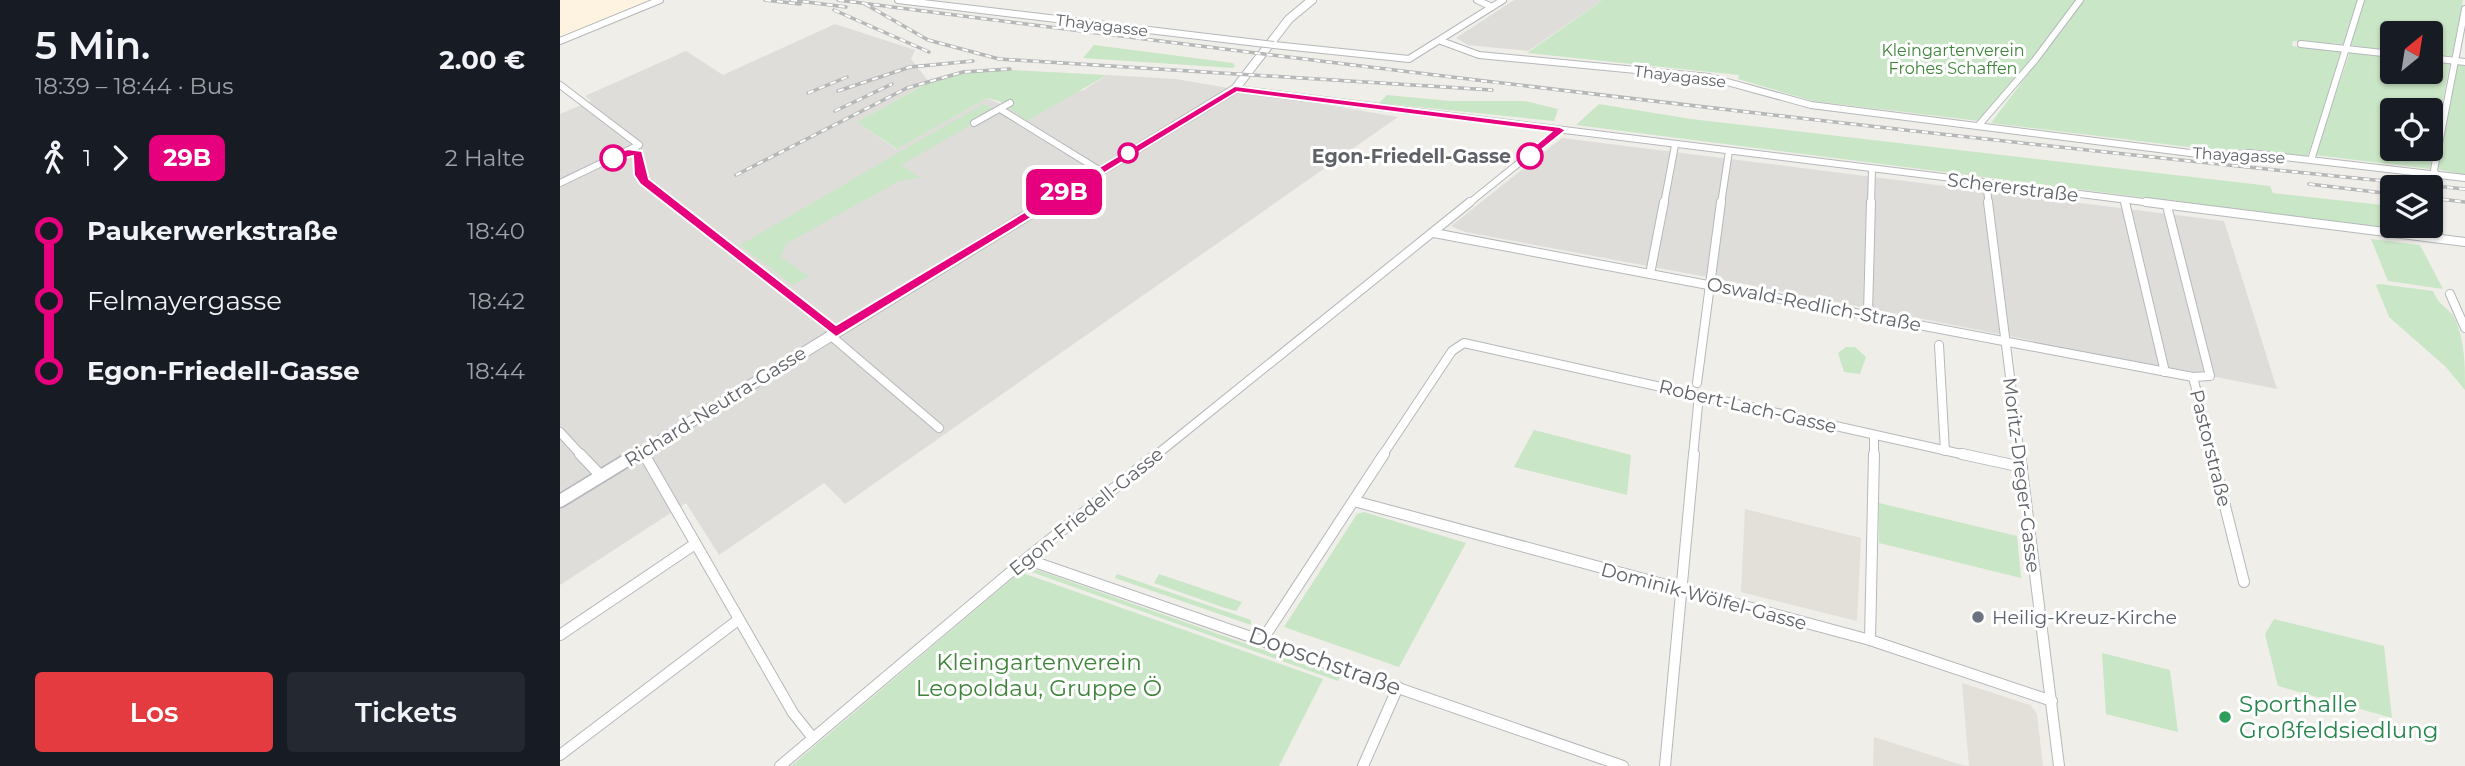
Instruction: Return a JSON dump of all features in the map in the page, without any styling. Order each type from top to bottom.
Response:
[{"type":"street","points":[[560,41],[660,0]]},
{"type":"street","name":"Thayagasse","points":[[898,0],[1402,59],[1414,57],[1441,41],[1479,55],[1709,77],[1802,103],[2214,156],[2249,153],[2436,175]]},
{"type":"street","name":"Richard-Neutra-Gasse","points":[[560,501],[1235,89],[1251,72],[1285,19],[1311,0]]},
{"type":"street","points":[[1477,0],[1492,7]]},
{"type":"street","points":[[1441,41],[1503,0]]},
{"type":"street","points":[[1978,126],[2035,60],[2080,0]]},
{"type":"street","points":[[2311,160],[2361,0]]},
{"type":"street","points":[[2436,175],[2434,170],[2465,9]]},
{"type":"street","points":[[2301,44],[2380,53]]},
{"type":"street","points":[[2443,60],[2465,62]]},
{"type":"street","points":[[560,85],[639,145],[631,152],[560,183]]},
{"type":"street","name":"Schererstraße","points":[[1235,89],[2465,242]]},
{"type":"street","points":[[974,123],[1010,103]]},
{"type":"street","points":[[1000,109],[1099,170]]},
{"type":"street","name":"Egon-Friedell-Gasse","points":[[780,766],[1026,559],[1560,130]]},
{"type":"street","points":[[1650,274],[1675,145]]},
{"type":"street","points":[[1697,383],[1708,284],[1729,151]]},
{"type":"street","points":[[631,152],[639,155],[640,175],[645,182],[833,334],[939,428]]},
{"type":"street","points":[[1868,313],[1872,169]]},
{"type":"street","name":"Thayagasse","points":[[2443,176],[2465,178]]},
{"type":"street","name":"Moritz-Dreger-Gasse","points":[[1986,184],[2059,766]]},
{"type":"street","name":"Pastorstraße","points":[[2125,201],[2165,372]]},
{"type":"street","name":"Pastorstraße","points":[[2167,206],[2210,372],[2210,376],[2193,377],[2244,582]]},
{"type":"street","name":"Oswald-Redlich-Straße","points":[[1434,233],[1868,313],[2193,377]]},
{"type":"street","points":[[2450,294],[2465,328]]},
{"type":"street","name":"Robert-Lach-Gasse","points":[[1354,501],[1452,351],[1464,343],[1475,343],[2022,467]]},
{"type":"street","points":[[1939,345],[1945,451]]},
{"type":"street","points":[[1665,766],[1699,395]]},
{"type":"street","points":[[560,432],[601,476]]},
{"type":"street","points":[[1870,640],[1874,435]]},
{"type":"street","points":[[642,451],[793,713],[813,738]]},
{"type":"street","points":[[1264,639],[1354,501]]},
{"type":"street","name":"Dominik-Wölfel-Gasse","points":[[1354,501],[1870,640],[2052,701]]},
{"type":"street","points":[[560,635],[695,544]]},
{"type":"street","name":"Dopschstraße","points":[[1026,559],[1264,639],[1623,766]]},
{"type":"street","points":[[560,755],[738,620]]},
{"type":"street","points":[[1363,766],[1398,687]]},
{"type":"shaded area","points":[[560,0],[666,0],[560,43]]},
{"type":"shaded area","points":[[1514,0],[1603,0],[1528,51],[1468,45],[1456,38]]},
{"type":"shaded area","points":[[835,24],[915,50],[911,59],[929,82],[857,122],[896,149],[987,98],[1010,108],[1084,90],[1107,75],[1176,79],[1398,117],[845,504],[824,483],[719,555],[686,503],[560,585],[560,114],[591,101],[585,96],[686,51],[723,75]]},
{"type":"shaded area","points":[[1562,138],[2224,221],[2277,389],[1465,232],[1451,226]]},
{"type":"shaded area","points":[[1745,509],[1861,538],[1857,621],[1741,592]]},
{"type":"shaded area","points":[[1962,683],[2030,705],[2037,714],[2043,766],[1969,766]]},
{"type":"shaded area","points":[[1874,737],[1965,766],[1873,766]]},
{"type":"green space","name":"Kleingartenverein Frohes Schaffen","points":[[1603,0],[2076,0],[2052,34],[1979,121],[1813,101],[1738,79],[1739,75],[1527,53]]},
{"type":"green space","points":[[2084,0],[2359,0],[2344,44],[2293,41],[2292,46],[2342,52],[2308,155],[2305,156],[2244,149],[2222,151],[1991,123]]},
{"type":"green space","points":[[2364,0],[2463,0],[2452,56],[2443,56],[2443,21],[2380,21],[2380,49],[2350,45]]},
{"type":"green space","points":[[1094,45],[1233,63],[1235,66],[1233,68],[1083,58]]},
{"type":"green space","points":[[2350,52],[2380,55],[2380,84],[2443,84],[2443,62],[2450,63],[2443,100],[2380,98],[2380,161],[2432,161],[2430,169],[2315,155]]},
{"type":"green space","points":[[2465,64],[2465,175],[2437,169],[2439,161],[2443,161],[2443,139],[2458,65]]},
{"type":"green space","points":[[1013,70],[1107,75],[1027,121],[999,101],[987,98],[897,149],[857,122],[935,79],[970,72]]},
{"type":"green space","points":[[1387,95],[1450,101],[1525,101],[1558,109],[1554,121],[1379,103]]},
{"type":"green space","points":[[984,104],[992,108],[970,121],[974,123],[901,165],[921,178],[899,181],[786,244],[781,257],[809,276],[793,285],[740,245],[922,139]]},
{"type":"green space","points":[[1599,104],[1691,119],[2270,186],[2273,193],[2380,205],[2380,228],[1576,125]]},
{"type":"green space","points":[[2371,239],[2420,245],[2443,289],[2388,281]]},
{"type":"green space","points":[[2376,285],[2433,291],[2438,301],[2451,313],[2462,343],[2465,390],[2446,367],[2389,317]]},
{"type":"green space","points":[[1846,347],[1855,347],[1866,357],[1860,374],[1844,372],[1838,353]]},
{"type":"green space","points":[[1534,430],[1631,455],[1627,495],[1514,467]]},
{"type":"green space","points":[[1879,503],[2017,536],[2021,578],[1879,543]]},
{"type":"green space","points":[[1364,512],[1466,543],[1399,667],[1284,627],[1357,514]]},
{"type":"green space","points":[[1031,568],[1340,677],[1338,681],[1023,569]]},
{"type":"green space","name":"Kleingartenverein Leopoldau, Gruppe Ö","points":[[1020,572],[1323,679],[1279,766],[791,766]]},
{"type":"green space","points":[[1117,574],[1251,620],[1251,625],[1115,578]]},
{"type":"green space","points":[[1159,574],[1242,602],[1236,611],[1225,608],[1154,583]]},
{"type":"green space","points":[[2274,619],[2384,646],[2392,718],[2278,686],[2265,634]]},
{"type":"green space","points":[[2102,653],[2170,670],[2178,732],[2106,714]]},
{"type":"railway","points":[[765,0],[800,4]]},
{"type":"railway","points":[[791,0],[846,7]]},
{"type":"railway","points":[[838,0],[1651,101],[2465,189]]},
{"type":"railway","points":[[865,4],[928,40],[999,59],[1492,90]]},
{"type":"railway","points":[[834,10],[929,52]]},
{"type":"railway","points":[[838,91],[910,67],[973,61]]},
{"type":"railway","points":[[736,175],[907,88],[963,72],[1010,69]]},
{"type":"railway","points":[[808,93],[847,77]]},
{"type":"railway","points":[[835,111],[892,84]]},
{"type":"railway","points":[[2309,184],[2380,193]]},
{"type":"railway","points":[[2443,199],[2465,202]]},
{"type":"bus line","name":"29B","points":[[613,158],[627,152],[638,154],[640,175],[645,182],[836,332],[1235,89],[1560,130],[1530,156]]},
{"type":"place","name":"Egon-Friedell-Gasse","points":[[1530,156]]},
{"type":"place","name":"Heilig-Kreuz-Kirche","points":[[1978,617]]},
{"type":"place","name":"Sporthalle Großfeldsiedlung","points":[[2225,717]]}]
